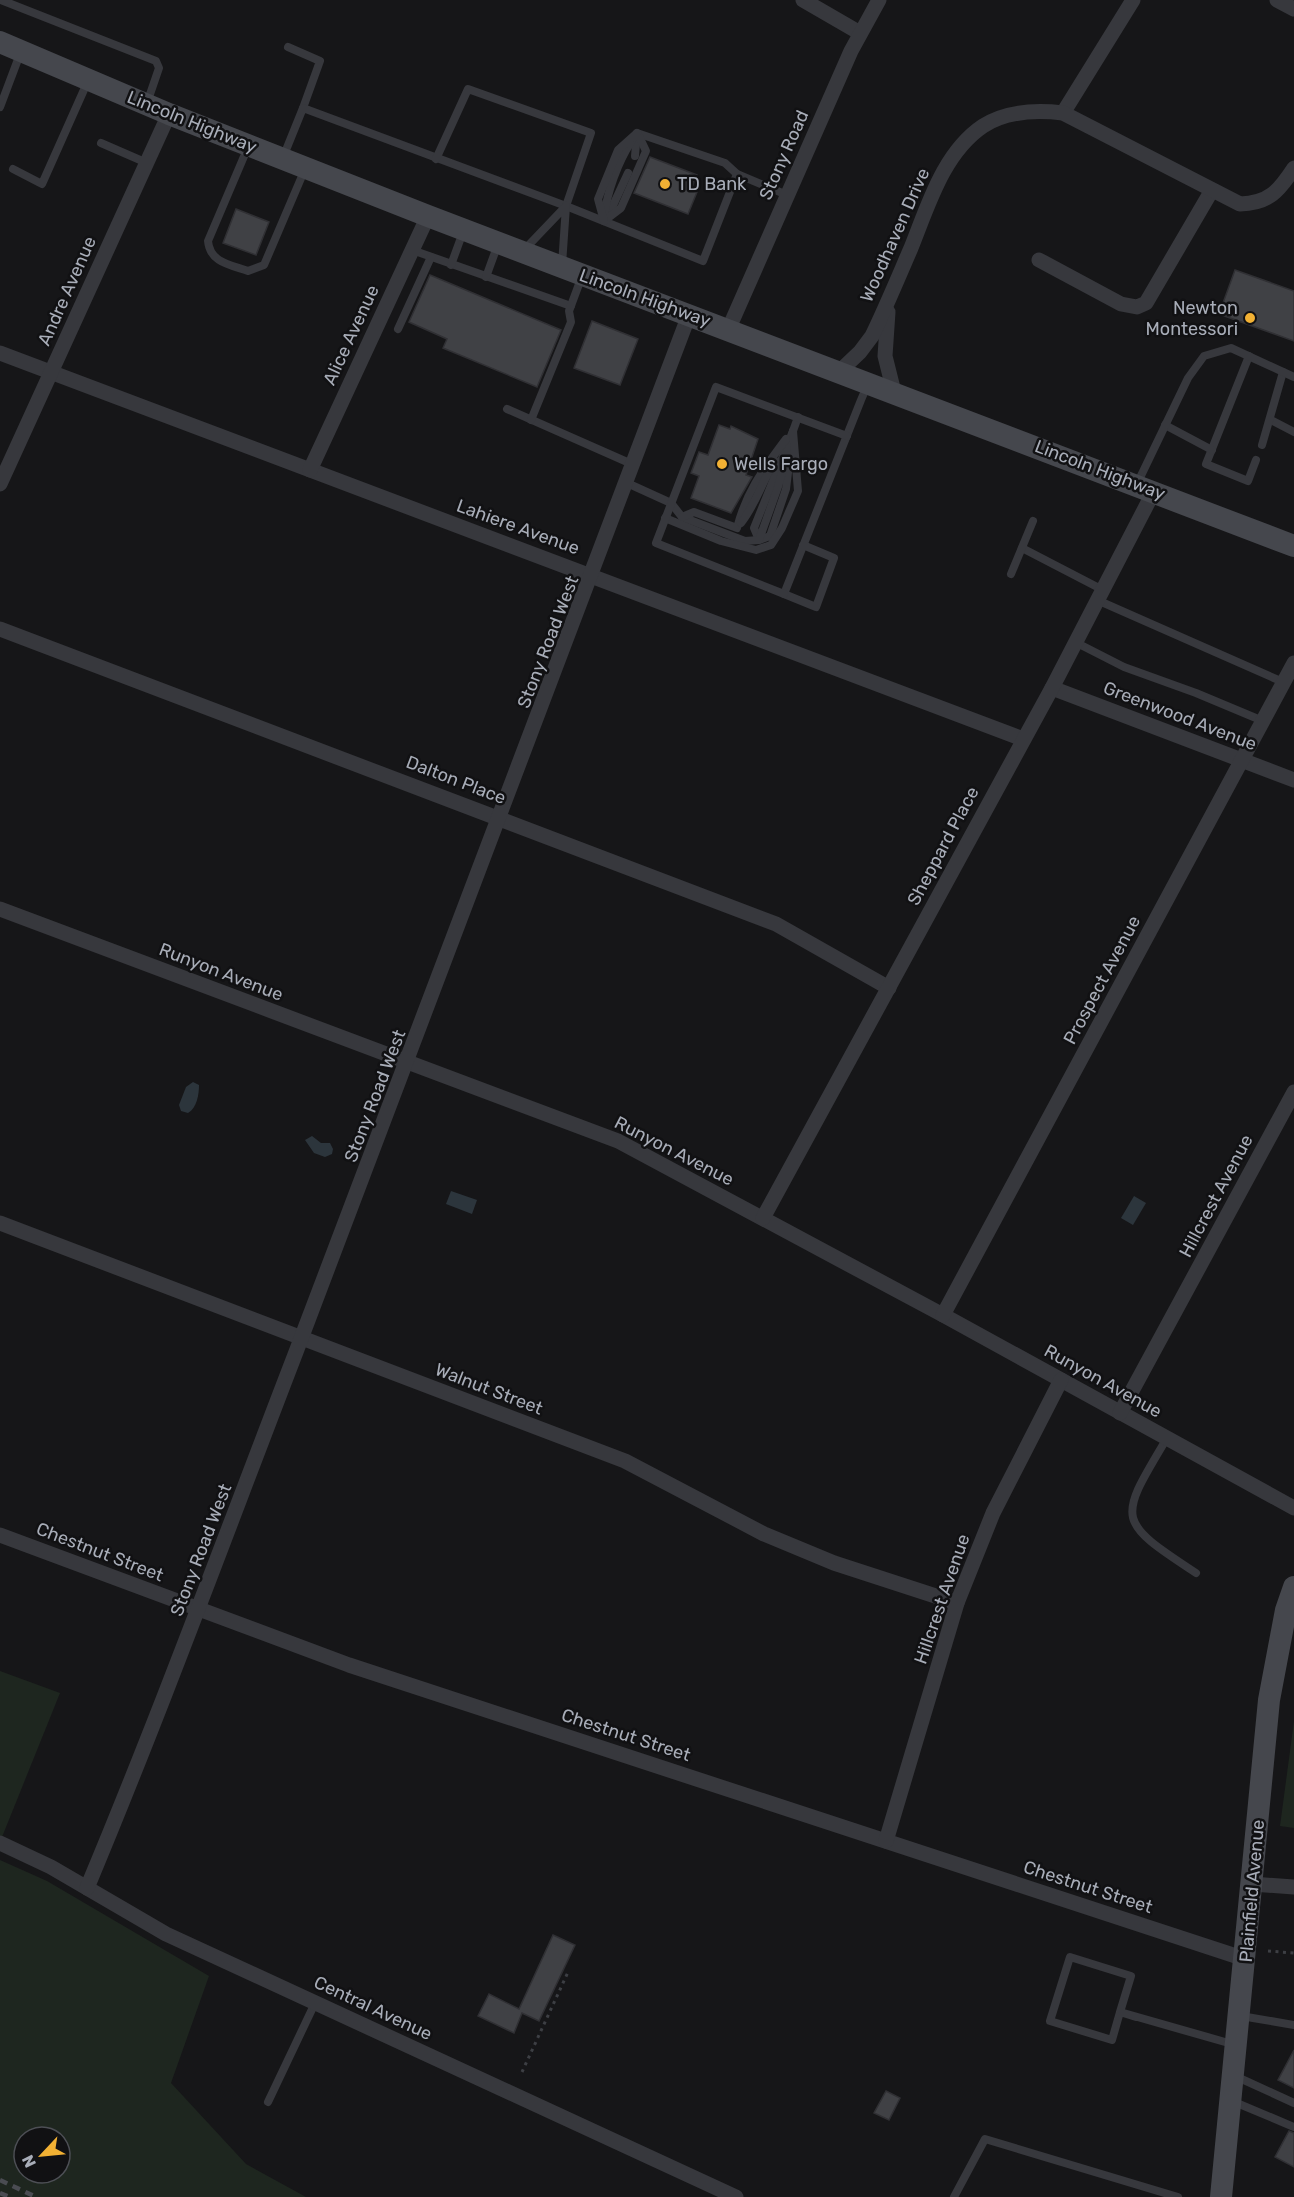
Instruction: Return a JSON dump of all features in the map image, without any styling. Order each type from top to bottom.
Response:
[{"type":"main road","name":"Lincoln Highway","points":[[0,42],[169,114],[428,216],[729,328],[1294,546]]},
{"type":"main road","name":"Plainfield Avenue","points":[[1221,2197],[1269,1700],[1276,1655],[1292,1597]]},
{"type":"street","points":[[803,0],[860,33]]},
{"type":"street","name":"Stony Road","points":[[729,328],[860,33],[879,0]]},
{"type":"street","points":[[1063,112],[1133,0]]},
{"type":"street","points":[[1277,0],[1294,9]]},
{"type":"street","name":"Woodhaven Drive","points":[[840,371],[860,352],[872,336],[939,179],[961,145],[983,126],[1009,116],[1038,110],[1063,112],[1240,204],[1259,203],[1283,186],[1294,168]]},
{"type":"street","name":"Andre Avenue","points":[[0,484],[169,114]]},
{"type":"street","points":[[1039,260],[1121,304],[1137,307],[1146,303],[1212,190]]},
{"type":"street","name":"Alice Avenue","points":[[310,470],[428,216]]},
{"type":"street","points":[[889,300],[885,356],[894,392]]},
{"type":"street","name":"Stony Road West","points":[[87,1888],[199,1611],[301,1339],[409,1064],[594,576],[689,315]]},
{"type":"street","name":"Lahiere Avenue","points":[[0,352],[51,374],[1023,739]]},
{"type":"street","name":"Sheppard Place","points":[[763,1218],[1052,688],[1100,595],[1145,487]]},
{"type":"street","name":"Dalton Place","points":[[0,629],[776,924],[889,988]]},
{"type":"street","name":"Prospect Avenue","points":[[943,1315],[1294,663]]},
{"type":"street","name":"Greenwood Avenue","points":[[1052,688],[1294,780]]},
{"type":"street","name":"Runyon Avenue","points":[[0,909],[618,1141],[943,1315],[1294,1508]]},
{"type":"street","name":"Hillcrest Avenue","points":[[1120,1413],[1294,1092]]},
{"type":"street","name":"Walnut Street","points":[[0,1223],[625,1461],[764,1534],[834,1563],[957,1603]]},
{"type":"street","name":"Hillcrest Avenue","points":[[886,1841],[957,1603],[993,1513],[1061,1380]]},
{"type":"street","name":"Chestnut Street","points":[[0,1535],[349,1665],[1245,1959]]},
{"type":"street","name":"Central Avenue","points":[[0,1843],[51,1867],[166,1934],[736,2197]]},
{"type":"street","points":[[1252,1884],[1294,1887]]},
{"type":"lane","points":[[2,0],[156,61],[159,68],[146,104]]},
{"type":"lane","points":[[283,159],[320,61],[288,47]]},
{"type":"lane","points":[[0,107],[22,50]]},
{"type":"lane","points":[[13,169],[42,184],[89,79]]},
{"type":"lane","points":[[436,159],[468,89],[591,133],[566,206],[572,270],[568,311],[571,322],[531,420]]},
{"type":"lane","points":[[303,108],[566,206],[703,261],[737,174]]},
{"type":"lane","points":[[637,133],[725,163],[737,174],[788,195]]},
{"type":"lane","points":[[635,156],[637,133]]},
{"type":"lane","points":[[604,221],[621,208],[646,151],[637,133]]},
{"type":"lane","points":[[604,221],[606,202],[624,152],[637,133]]},
{"type":"lane","points":[[101,143],[147,163]]},
{"type":"lane","points":[[249,145],[208,241],[209,251],[215,258],[248,271],[264,266],[305,167]]},
{"type":"lane","points":[[604,221],[615,207],[628,172]]},
{"type":"lane","points":[[522,252],[566,206]]},
{"type":"lane","points":[[451,265],[464,230]]},
{"type":"lane","points":[[486,277],[499,243]]},
{"type":"lane","points":[[412,250],[570,306]]},
{"type":"lane","points":[[398,329],[431,257]]},
{"type":"lane","points":[[1145,487],[1165,424],[1188,378],[1204,356],[1231,348],[1294,377]]},
{"type":"lane","points":[[1249,356],[1206,464],[1248,481],[1256,459]]},
{"type":"lane","points":[[1262,445],[1283,372]]},
{"type":"lane","points":[[784,594],[868,382]]},
{"type":"lane","points":[[803,545],[834,558],[816,607],[656,543],[716,387],[847,436]]},
{"type":"lane","points":[[507,410],[634,465]]},
{"type":"lane","points":[[627,483],[671,503],[682,517],[746,541],[759,540],[778,487],[798,417]]},
{"type":"lane","points":[[1271,420],[1294,432]]},
{"type":"lane","points":[[1165,424],[1212,450]]},
{"type":"lane","points":[[665,518],[721,541],[756,550],[771,545],[782,528],[798,491],[793,431]]},
{"type":"lane","points":[[682,517],[694,512],[737,528],[744,504],[756,478],[793,431]]},
{"type":"lane","points":[[1011,574],[1033,521]]},
{"type":"lane","points":[[1022,548],[1100,595],[1283,682]]},
{"type":"lane","points":[[1075,642],[1124,667],[1196,693],[1263,721]]},
{"type":"lane","points":[[1167,1438],[1133,1498],[1132,1518],[1148,1542],[1196,1573]]},
{"type":"lane","points":[[1070,1957],[1131,1976],[1120,2012],[1112,2040],[1050,2021],[1070,1957]]},
{"type":"lane","points":[[267,2102],[315,2003]]},
{"type":"lane","points":[[1120,2012],[1237,2045]]},
{"type":"lane","points":[[1239,2016],[1294,2025]]},
{"type":"lane","points":[[1234,2075],[1294,2103]]},
{"type":"lane","points":[[1231,2101],[1294,2127]]},
{"type":"lane","points":[[954,2197],[985,2139],[1150,2194],[1178,2197]]},
{"type":"path","points":[[1268,1951],[1294,1953]]},
{"type":"path","points":[[522,2072],[569,1970]]},
{"type":"shaded area","points":[[193,1082],[199,1085],[199,1092],[195,1104],[188,1113],[181,1111],[179,1105],[186,1087]]},
{"type":"shaded area","points":[[312,1136],[321,1143],[330,1143],[333,1149],[332,1154],[325,1157],[314,1153],[305,1140]]},
{"type":"shaded area","points":[[451,1191],[477,1200],[472,1214],[446,1204]]},
{"type":"shaded area","points":[[1134,1196],[1146,1203],[1133,1225],[1121,1218]]},
{"type":"shaded area","points":[[0,1671],[60,1693],[0,1842]]},
{"type":"shaded area","points":[[1294,1721],[1294,1828],[1280,1826]]},
{"type":"shaded area","points":[[0,1860],[47,1881],[209,1976],[171,2083],[246,2164],[306,2197],[0,2197]]},
{"type":"building","name":"TD Bank","points":[[650,157],[697,175],[691,190],[697,192],[688,214],[634,193]]},
{"type":"building","points":[[236,209],[269,222],[256,255],[223,243]]},
{"type":"building","points":[[1235,270],[1294,291],[1294,341],[1219,314]]},
{"type":"building","points":[[430,275],[561,330],[537,387],[443,348],[447,339],[409,322]]},
{"type":"building","points":[[592,321],[638,339],[620,385],[574,368]]},
{"type":"building","name":"Wells Fargo","points":[[719,425],[730,429],[731,426],[758,439],[746,475],[752,477],[731,513],[691,498],[699,476],[691,473],[699,452],[708,455]]},
{"type":"building","points":[[553,1935],[575,1945],[539,2021],[522,2013],[514,2033],[478,2016],[489,1994],[519,2009]]},
{"type":"building","points":[[1294,2050],[1294,2088],[1278,2080]]},
{"type":"building","points":[[886,2091],[900,2098],[889,2120],[874,2113]]},
{"type":"building","points":[[1289,2131],[1294,2133],[1294,2167],[1275,2157]]},
{"type":"railway","points":[[0,2180],[36,2197]]},
{"type":"railway","points":[[0,2193],[10,2197]]},
{"type":"place","name":"TD Bank","points":[[665,184]]},
{"type":"place","name":"Newton Montessori","points":[[1250,318]]},
{"type":"place","name":"Wells Fargo","points":[[722,464]]}]
